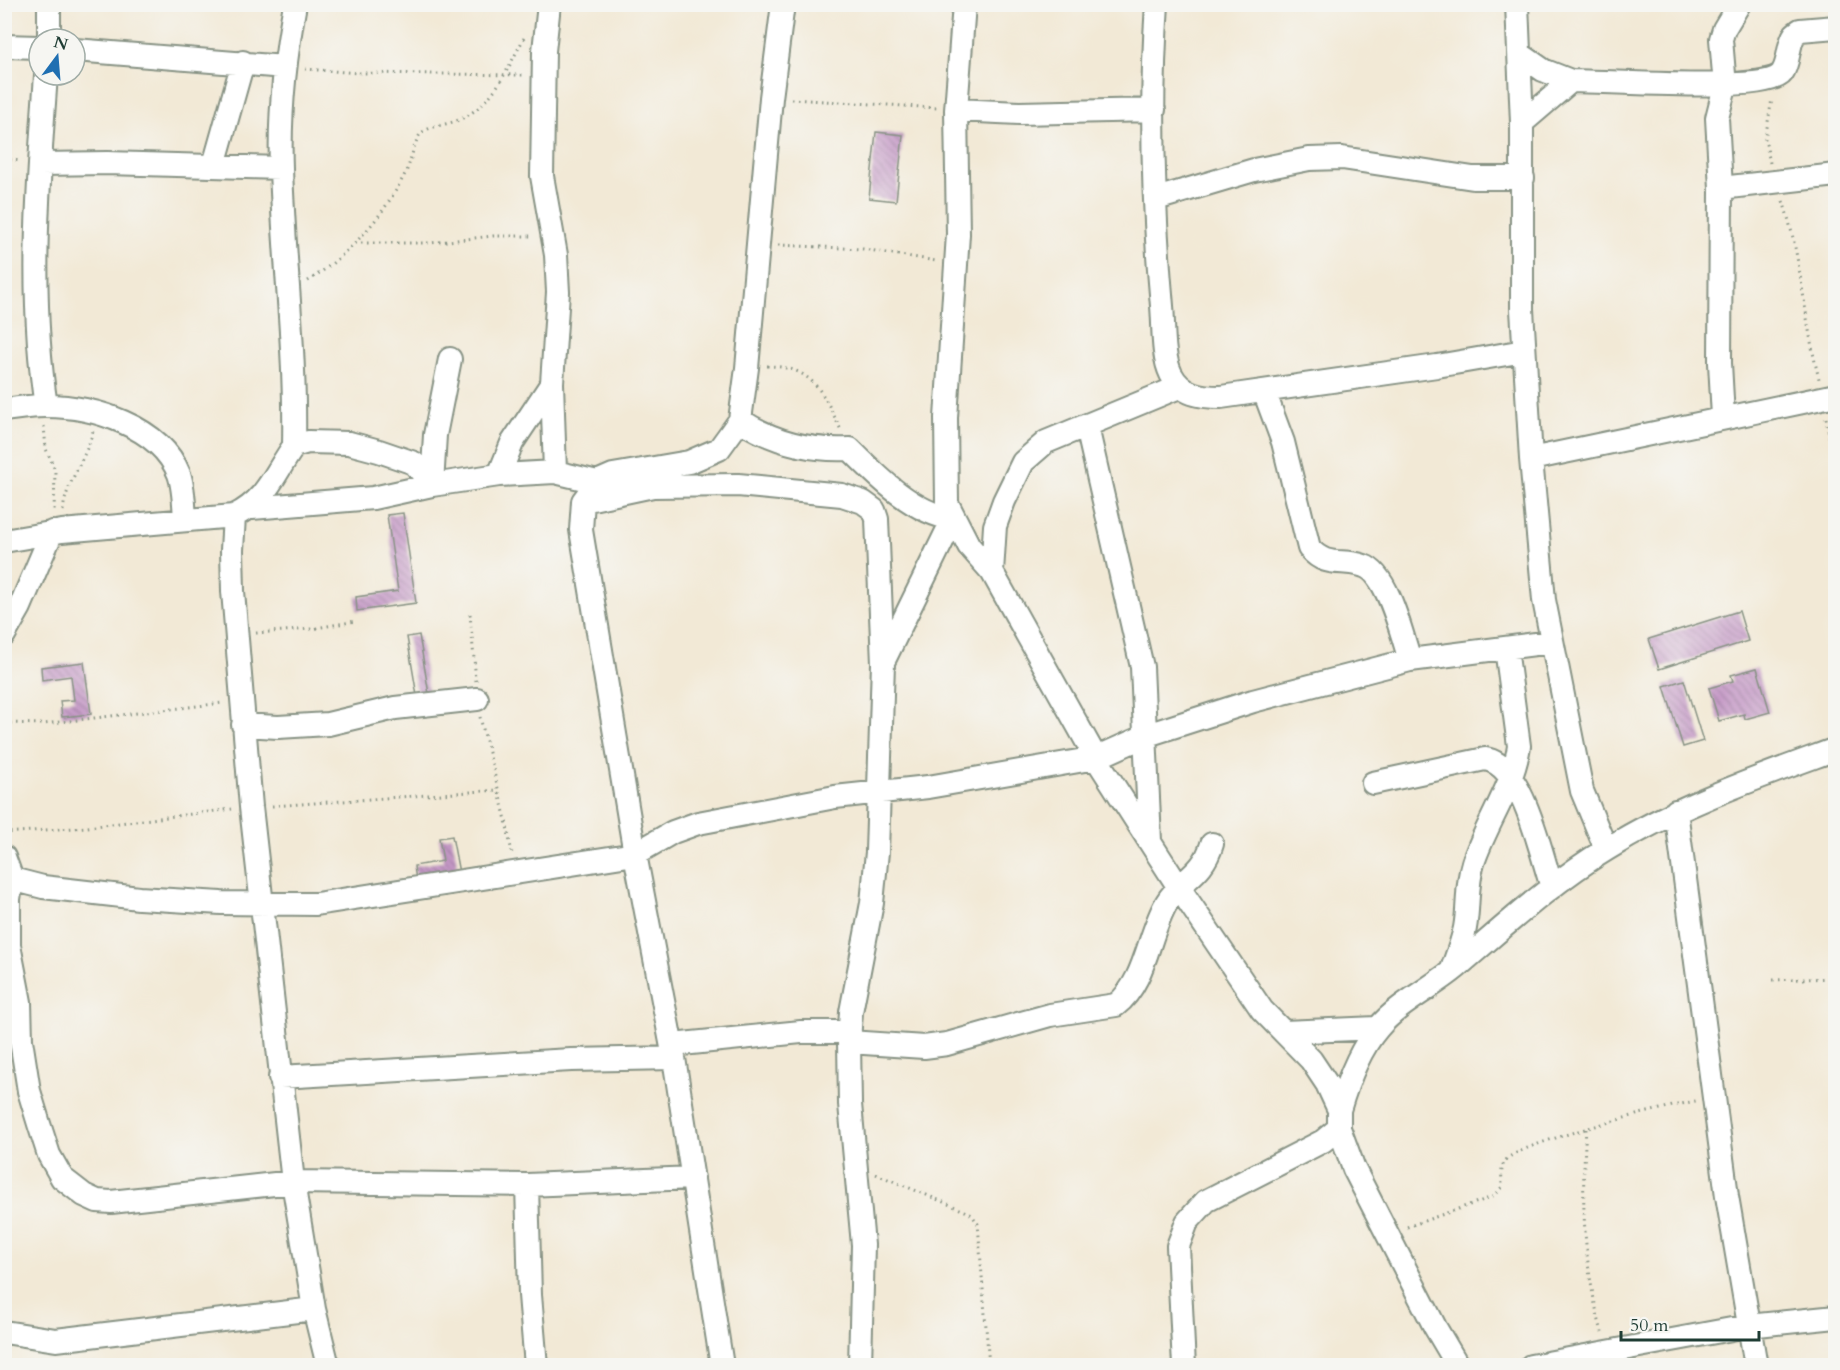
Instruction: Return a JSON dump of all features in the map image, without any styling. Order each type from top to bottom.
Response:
[{"type":"street","points":[[49,4],[49,27]]},
{"type":"street","points":[[295,4],[285,67],[281,168],[295,388],[294,446],[268,489],[243,512],[232,550],[243,725],[280,1077],[293,1182],[314,1309],[328,1365]]},
{"type":"street","points":[[549,4],[544,51],[542,176],[553,239],[558,292],[552,383],[555,472]]},
{"type":"street","points":[[722,1365],[673,1051],[635,854],[581,530],[583,501],[597,482],[613,475],[689,462],[709,454],[719,449],[740,420],[759,244],[771,98],[783,4]]},
{"type":"street","points":[[964,4],[956,110],[955,157],[959,201],[946,418],[947,503],[953,519],[969,546],[992,573],[1096,759],[1180,889],[1262,1010],[1311,1060],[1327,1083],[1354,1169],[1458,1365]]},
{"type":"street","points":[[1157,4],[1154,44],[1156,199],[1166,346],[1170,373],[1179,387],[1199,397],[1264,392],[1524,351]]},
{"type":"street","points":[[1517,4],[1522,123],[1524,351],[1544,600],[1582,791],[1606,849]]},
{"type":"street","points":[[1723,417],[1720,363],[1721,188],[1717,118],[1725,86],[1721,39],[1738,4]]},
{"type":"street","points":[[1520,54],[1543,70],[1571,81],[1725,86],[1772,81],[1782,74],[1795,34],[1800,30],[1836,27]]},
{"type":"street","points":[[4,46],[27,47]]},
{"type":"street","points":[[87,51],[285,67]]},
{"type":"street","points":[[214,165],[243,62]]},
{"type":"street","points":[[1522,123],[1571,81]]},
{"type":"street","points":[[1682,83],[1717,118]]},
{"type":"street","points":[[45,87],[37,328],[46,406]]},
{"type":"street","points":[[956,110],[1019,113],[1154,110]]},
{"type":"street","points":[[1156,199],[1220,182],[1254,170],[1309,159],[1342,158],[1473,178],[1523,178]]},
{"type":"street","points":[[41,164],[214,165],[281,168]]},
{"type":"street","points":[[1721,188],[1836,175]]},
{"type":"street","points":[[432,485],[437,417],[450,359]]},
{"type":"street","points":[[1720,363],[1737,394],[1755,411]]},
{"type":"street","points":[[499,475],[512,443],[552,383]]},
{"type":"street","points":[[992,573],[995,526],[1023,462],[1046,442],[1087,427],[1179,387]]},
{"type":"street","points":[[1264,392],[1287,452],[1309,548],[1318,557],[1328,561],[1365,566],[1376,574],[1387,593],[1410,660]]},
{"type":"street","points":[[1531,459],[1829,396]]},
{"type":"street","points":[[4,410],[46,406],[102,414],[150,437],[166,453],[179,475],[185,520]]},
{"type":"street","points":[[740,420],[759,432],[780,440],[822,450],[850,449],[891,489],[930,512],[953,519]]},
{"type":"street","points":[[1087,427],[1142,667],[1147,735],[1150,842]]},
{"type":"street","points":[[294,446],[308,442],[349,443],[379,451],[414,463],[432,485]]},
{"type":"street","points":[[4,541],[57,531],[185,520],[372,498],[432,485],[499,475],[555,472],[597,482]]},
{"type":"street","points":[[583,501],[678,483],[738,484],[842,495],[863,502],[873,510],[877,519],[883,663],[873,903],[849,1037],[855,1166],[863,1245],[860,1365]]},
{"type":"street","points":[[883,663],[953,519]]},
{"type":"street","points":[[4,635],[57,531]]},
{"type":"street","points":[[8,878],[43,887],[92,894],[181,902],[316,904],[359,899],[635,854],[673,832],[698,823],[835,797],[928,787],[1096,759],[1147,735],[1262,699],[1410,660],[1551,642]]},
{"type":"street","points":[[1451,972],[1465,930],[1467,894],[1474,861],[1497,804],[1511,778],[1519,746],[1506,648]]},
{"type":"street","points":[[243,725],[278,727],[328,724],[395,708],[477,699]]},
{"type":"street","points":[[1184,1365],[1178,1246],[1187,1222],[1206,1201],[1323,1141],[1339,1119],[1347,1083],[1377,1028],[1404,1005],[1451,972],[1551,887],[1606,849],[1676,811],[1836,749]]},
{"type":"street","points":[[1373,783],[1485,759],[1494,760],[1511,778],[1532,819],[1551,887]]},
{"type":"street","points":[[1676,811],[1713,1098],[1756,1365]]},
{"type":"street","points":[[280,1077],[673,1051],[801,1032],[924,1047],[947,1044],[1050,1015],[1116,1005],[1124,999],[1133,984],[1168,900],[1203,866],[1212,844]]},
{"type":"street","points":[[4,857],[8,878],[9,945],[20,1002],[15,1069],[28,1091],[49,1155],[62,1178],[90,1198],[111,1202],[293,1182],[527,1185],[693,1178]]},
{"type":"street","points":[[1284,1032],[1377,1028]]},
{"type":"street","points":[[527,1185],[530,1295],[536,1365]]},
{"type":"street","points":[[4,1332],[56,1340],[122,1334],[314,1309]]},
{"type":"street","points":[[1531,1365],[1607,1359],[1748,1326],[1836,1317]]},
{"type":"street","points":[[4,1324],[28,1337]]},
{"type":"path","points":[[289,294],[335,264],[356,243],[400,184],[421,133],[467,116],[482,105],[506,74],[527,34]]},
{"type":"path","points":[[285,67],[359,73],[506,74]]},
{"type":"path","points":[[1772,81],[1773,97],[1765,138],[1766,151],[1800,264],[1808,326],[1829,396],[1828,444],[1836,475]]},
{"type":"path","points":[[771,98],[956,110]]},
{"type":"path","points":[[356,243],[430,243],[513,235],[553,239]]},
{"type":"path","points":[[759,244],[863,249],[955,264]]},
{"type":"path","points":[[747,368],[777,366],[800,371],[829,402],[850,449]]},
{"type":"path","points":[[46,406],[44,442],[55,470],[57,531]]},
{"type":"path","points":[[57,531],[66,494],[82,464],[102,414]]},
{"type":"path","points":[[470,614],[482,733],[506,820],[515,873]]},
{"type":"path","points":[[236,635],[356,621]]},
{"type":"path","points":[[4,723],[44,724],[242,700]]},
{"type":"path","points":[[4,833],[87,827],[251,807],[498,790]]},
{"type":"path","points":[[1773,980],[1836,978]]},
{"type":"path","points":[[1387,1234],[1492,1197],[1502,1186],[1502,1168],[1509,1156],[1586,1129],[1675,1105],[1713,1098]]},
{"type":"path","points":[[1586,1129],[1583,1166],[1586,1262],[1607,1359]]},
{"type":"path","points":[[855,1166],[920,1191],[972,1215],[978,1224],[981,1239],[984,1324],[989,1365]]},
{"type":"building","points":[[876,132],[903,135],[896,201],[869,198]]},
{"type":"building","points":[[403,513],[416,603],[357,611],[356,597],[398,591],[387,515]]},
{"type":"building","points":[[1739,611],[1748,641],[1659,669],[1649,639]]},
{"type":"building","points":[[419,635],[429,694],[417,696],[407,637]]},
{"type":"building","points":[[84,662],[91,714],[62,717],[60,701],[74,700],[71,676],[42,680],[41,667]]},
{"type":"building","points":[[1757,668],[1770,712],[1745,719],[1744,714],[1719,721],[1709,688],[1733,681],[1731,675]]},
{"type":"building","points":[[1684,680],[1703,741],[1683,747],[1664,686]]},
{"type":"building","points":[[452,836],[459,873],[416,880],[414,866],[443,861],[439,838]]}]
